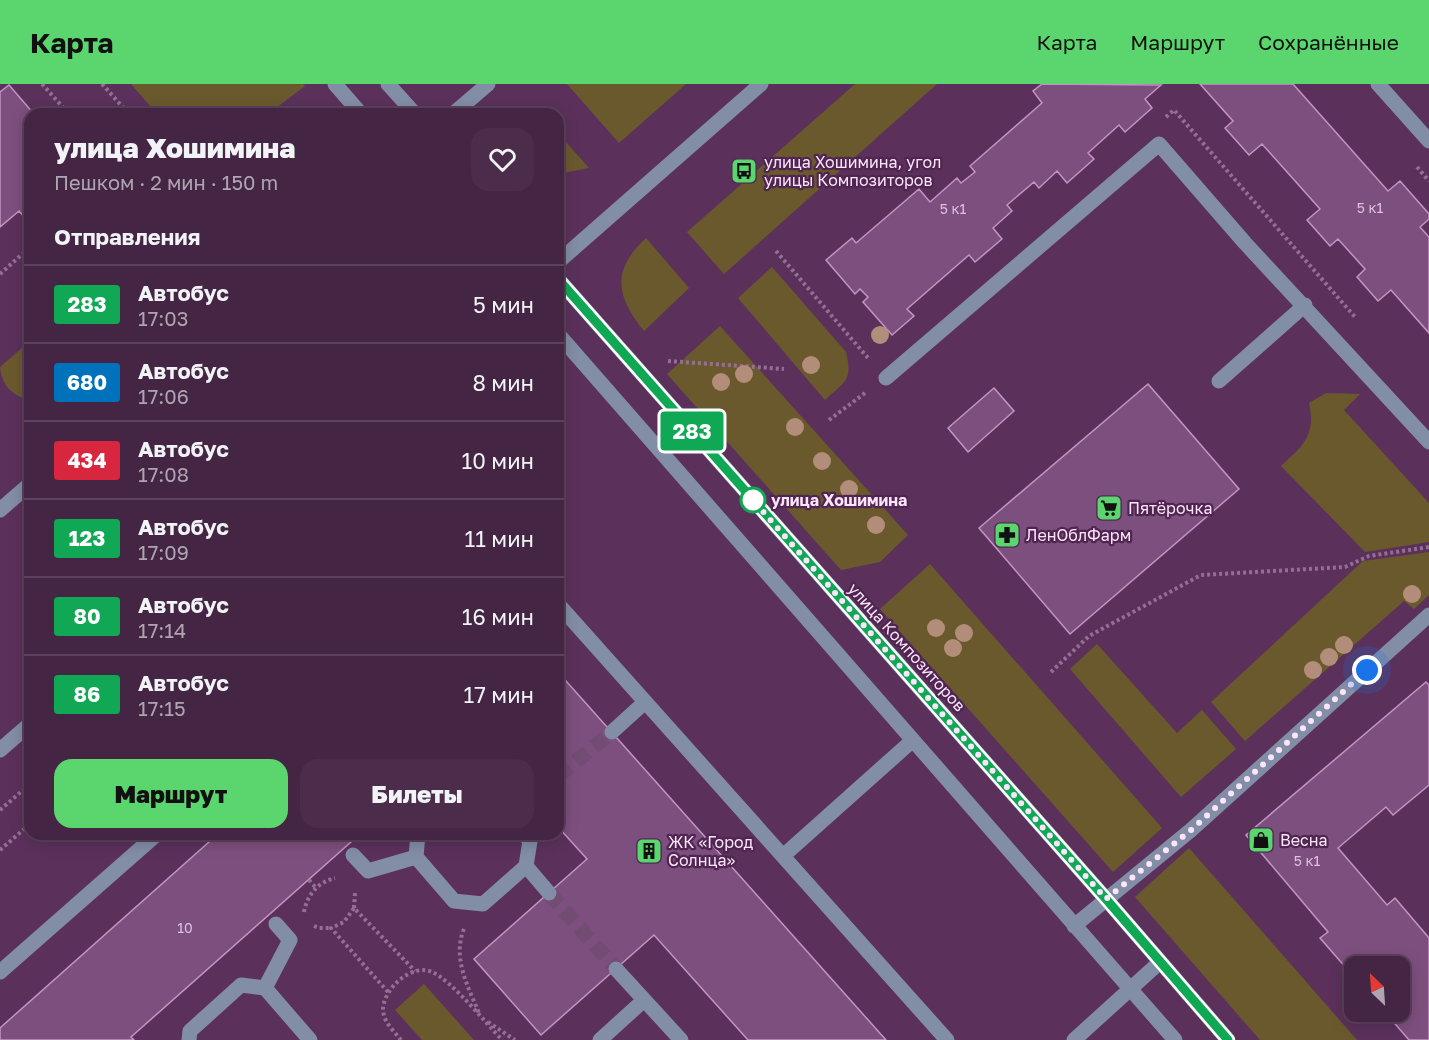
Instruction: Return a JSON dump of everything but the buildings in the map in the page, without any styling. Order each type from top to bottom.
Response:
[{"type":"street","points":[[335,84],[356,108]]},
{"type":"street","points":[[388,84],[410,108]]},
{"type":"street","points":[[460,108],[488,84]]},
{"type":"street","points":[[564,257],[761,84]]},
{"type":"street","points":[[1378,84],[1429,141]]},
{"type":"street","points":[[886,378],[1159,144],[1245,243],[1305,305],[1429,442]]},
{"type":"street","name":"улица Композиторов","points":[[564,286],[1228,1040]]},
{"type":"street","points":[[1219,381],[1305,305]]},
{"type":"street","points":[[564,341],[1175,1040]]},
{"type":"street","points":[[0,510],[24,489]]},
{"type":"street","points":[[564,611],[947,1040]]},
{"type":"street","points":[[1074,926],[1191,830],[1429,615]]},
{"type":"street","points":[[612,732],[645,702]]},
{"type":"street","points":[[0,750],[24,729]]},
{"type":"street","points":[[783,856],[913,740]]},
{"type":"street","points":[[0,972],[150,840]]},
{"type":"street","points":[[417,840],[416,857],[454,901],[483,904],[526,866],[529,840]]},
{"type":"street","points":[[353,855],[368,871],[416,857]]},
{"type":"street","points":[[526,866],[549,893]]},
{"type":"street","points":[[265,988],[290,940],[276,924]]},
{"type":"street","points":[[1074,1040],[1160,963]]},
{"type":"street","points":[[616,969],[681,1040]]},
{"type":"street","points":[[189,1040],[190,1031],[242,985],[265,988],[310,1040]]},
{"type":"street","points":[[600,1040],[644,1000]]},
{"type":"path","points":[[42,84],[64,108]]},
{"type":"path","points":[[102,84],[124,108]]},
{"type":"path","points":[[1165,117],[1174,110],[1359,322]]},
{"type":"path","points":[[776,251],[886,378],[829,420]]},
{"type":"path","points":[[0,274],[24,252]]},
{"type":"path","points":[[661,360],[784,369]]},
{"type":"path","points":[[1051,672],[1089,636],[1201,575],[1345,567],[1369,556],[1429,547]]},
{"type":"path","points":[[0,810],[24,789]]},
{"type":"path","points":[[0,850],[24,829]]},
{"type":"path","points":[[368,871],[352,882],[344,876],[328,880],[316,888],[307,898],[304,911],[308,923],[319,928],[331,928],[344,922],[354,908],[415,971]]},
{"type":"path","points":[[309,880],[316,888]]},
{"type":"path","points":[[475,903],[461,936],[462,973],[481,1018],[515,1040]]},
{"type":"path","points":[[290,940],[308,923]]},
{"type":"path","points":[[331,928],[388,992]]},
{"type":"path","points":[[402,1040],[387,1023],[383,1009],[388,992],[400,979],[415,971],[430,971],[443,978],[502,1040]]},
{"type":"shaded area","points":[[131,84],[303,84],[305,86],[276,108],[152,108]]},
{"type":"shaded area","points":[[567,84],[686,84],[619,143]]},
{"type":"shaded area","points":[[855,84],[937,84],[724,274],[687,232]]},
{"type":"shaded area","points":[[564,140],[589,168],[564,173]]},
{"type":"shaded area","points":[[646,238],[689,288],[644,331],[628,306],[621,284],[627,262]]},
{"type":"shaded area","points":[[772,267],[846,352],[848,375],[846,380],[825,400],[738,298]]},
{"type":"shaded area","points":[[720,326],[908,535],[880,562],[841,570],[667,374]]},
{"type":"shaded area","points":[[24,346],[24,398],[9,389],[0,367]]},
{"type":"shaded area","points":[[1326,393],[1360,394],[1344,410],[1429,503],[1429,542],[1365,552],[1281,466],[1306,439],[1311,423],[1309,403]]},
{"type":"shaded area","points":[[1429,552],[1429,595],[1414,609],[1404,601],[1245,741],[1211,702],[1363,561]]},
{"type":"shaded area","points":[[930,564],[1162,828],[1113,872],[880,609]]},
{"type":"shaded area","points":[[1097,644],[1177,733],[1202,710],[1236,749],[1181,797],[1070,669]]},
{"type":"shaded area","points":[[1189,848],[1357,1040],[1260,1040],[1135,897]]},
{"type":"shaded area","points":[[424,984],[474,1040],[422,1040],[395,1010]]},
{"type":"tunnel","points":[[564,771],[612,732]]},
{"type":"tunnel","points":[[549,893],[616,969]]},
{"type":"bus line","name":"283","points":[[564,286],[1228,1040]]},
{"type":"place","name":"улица Хошимина, угол улицы Композиторов","points":[[744,171]]},
{"type":"place","name":"улица Хошимина","points":[[753,500]]},
{"type":"place","name":"Пятёрочка","points":[[1109,508]]},
{"type":"place","name":"ЛенОблФарм","points":[[1007,535]]},
{"type":"place","name":"Весна","points":[[1261,840]]},
{"type":"place","name":"ЖК «Город Солнца»","points":[[649,851]]},
{"type":"route","points":[[753,500],[751,498],[1106,899],[1191,830],[1367,670]]}]
